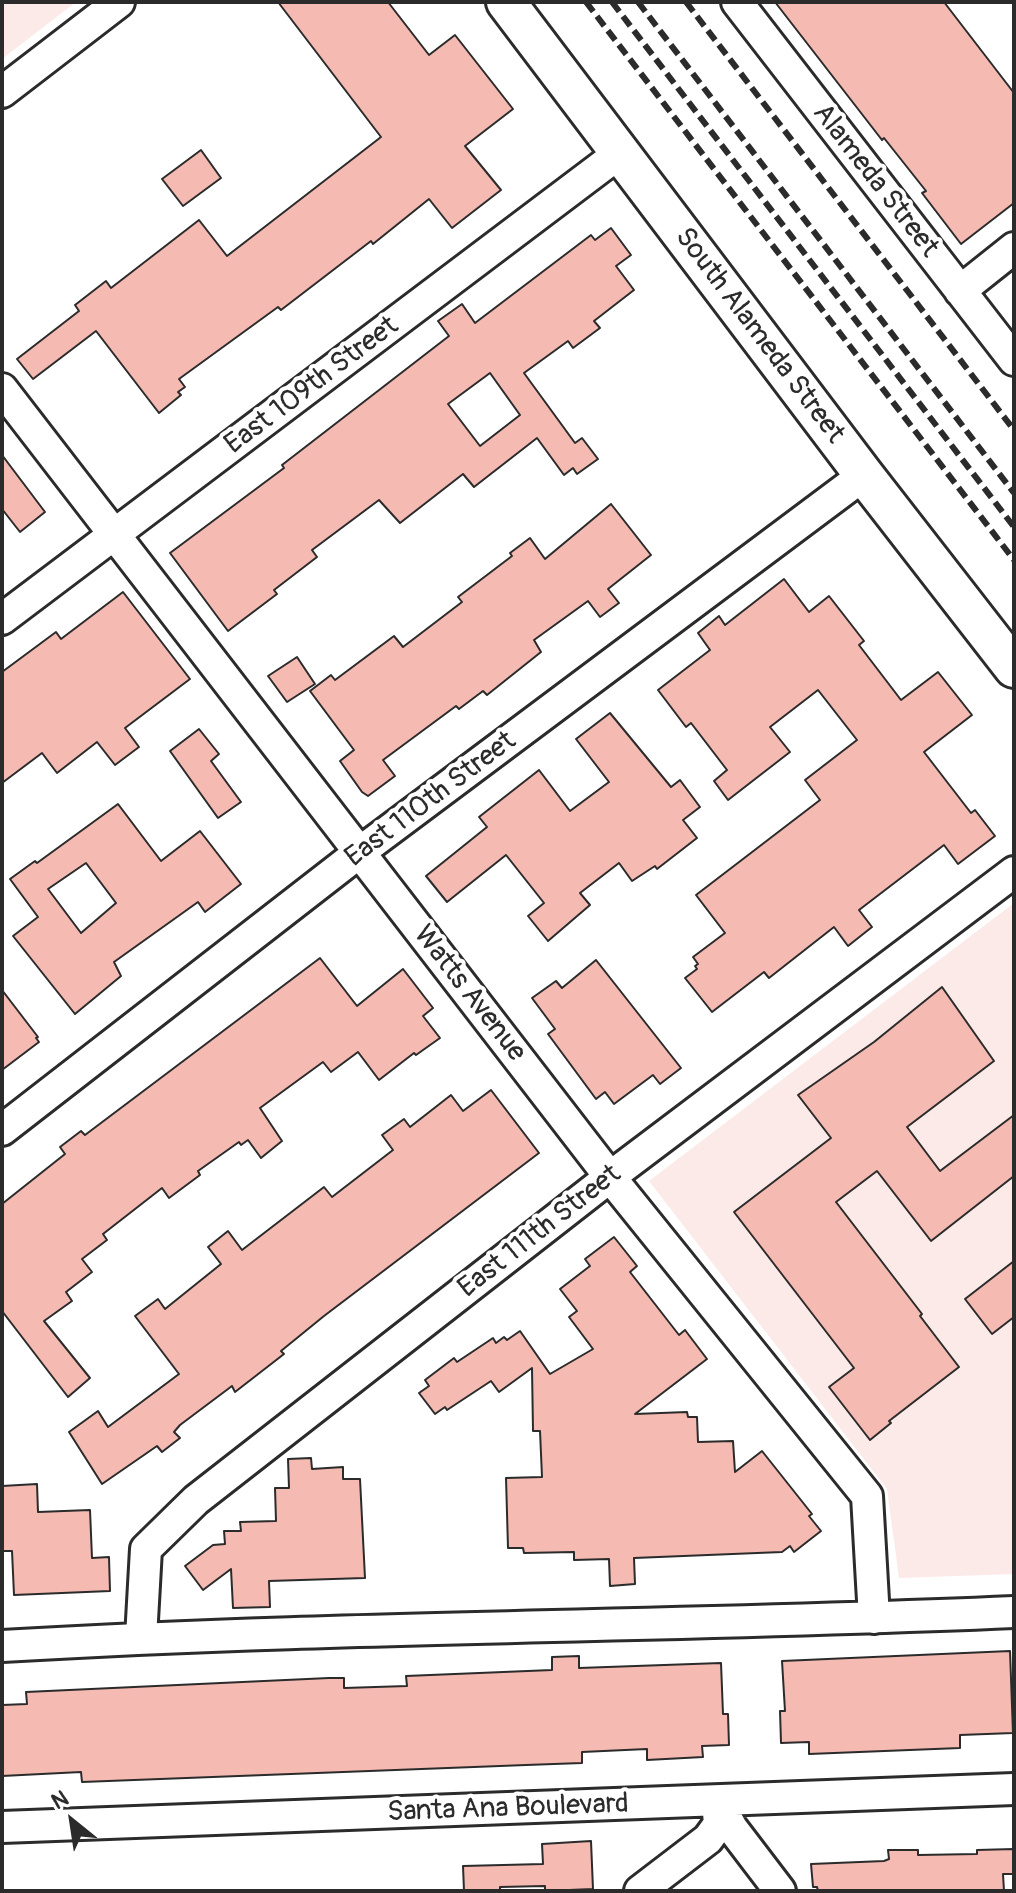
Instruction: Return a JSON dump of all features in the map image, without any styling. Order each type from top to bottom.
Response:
[{"type":"main road","name":"South Alameda Street","points":[[506,2],[1014,668]]},
{"type":"street","points":[[2,92],[119,2]]},
{"type":"street","name":"Alameda Street","points":[[737,2],[1014,360]]},
{"type":"street","name":"East 109th Street","points":[[2,619],[621,152]]},
{"type":"street","points":[[960,291],[1014,248]]},
{"type":"street","name":"Watts Avenue","points":[[2,389],[610,1177],[867,1496],[874,1618]]},
{"type":"street","name":"East 110th Street","points":[[2,1130],[360,852],[864,475]]},
{"type":"street","name":"East 111th Street","points":[[141,1638],[146,1549],[196,1500],[610,1177],[1014,872]]},
{"type":"street","points":[[2,1646],[141,1638],[1014,1612]]},
{"type":"street","name":"Santa Ana Boulevard","points":[[2,1827],[1014,1789]]},
{"type":"street","points":[[640,1891],[708,1839],[719,1824],[717,1801]]},
{"type":"street","points":[[717,1801],[732,1828],[780,1891]]},
{"type":"shaded area","points":[[2,2],[76,2],[2,59]]},
{"type":"shaded area","points":[[1014,903],[1014,1574],[899,1578],[887,1489],[649,1181]]},
{"type":"building","points":[[278,2],[388,2],[429,55],[455,35],[513,109],[465,146],[501,190],[452,228],[429,199],[373,244],[371,241],[281,310],[278,307],[179,379],[185,387],[178,392],[181,395],[159,413],[96,331],[33,379],[17,359],[79,311],[75,305],[106,281],[111,288],[199,220],[227,256],[381,137]]},
{"type":"building","points":[[775,2],[944,2],[1014,93],[1014,203],[961,244],[922,193],[926,191],[884,138],[882,140]]},
{"type":"building","points":[[201,150],[221,178],[183,206],[162,179]]},
{"type":"building","points":[[611,228],[631,255],[616,266],[634,290],[594,321],[600,328],[573,348],[568,341],[524,373],[575,443],[582,438],[598,459],[577,474],[573,468],[564,475],[537,438],[474,487],[463,474],[400,523],[379,500],[312,550],[317,557],[274,590],[277,594],[228,631],[170,553],[284,468],[282,465],[449,336],[438,321],[462,304],[475,323],[591,235],[595,240]],"holes":[[[490,373],[520,415],[480,446],[448,404]]]},
{"type":"building","points":[[2,455],[45,512],[20,532],[2,509]]},
{"type":"building","points":[[611,504],[651,555],[608,589],[619,603],[600,617],[588,601],[534,640],[541,652],[487,695],[483,691],[459,709],[456,706],[383,760],[395,776],[368,796],[362,792],[340,761],[354,750],[310,691],[331,675],[335,680],[394,636],[403,647],[462,602],[458,597],[512,556],[510,553],[530,538],[545,559]]},
{"type":"building","points":[[784,579],[809,612],[829,596],[864,641],[859,645],[901,700],[938,672],[972,715],[924,752],[971,813],[975,810],[995,836],[958,864],[944,845],[859,910],[872,927],[848,946],[834,927],[769,978],[764,972],[712,1012],[685,978],[697,969],[695,966],[698,964],[693,957],[725,933],[696,895],[820,800],[805,780],[857,740],[818,690],[770,727],[790,752],[728,800],[714,781],[727,770],[691,723],[686,727],[658,690],[710,650],[698,633],[719,616],[725,625]]},
{"type":"building","points":[[123,592],[190,679],[125,728],[139,747],[115,765],[97,742],[57,773],[42,753],[2,783],[2,672],[56,632],[61,639]]},
{"type":"building","points":[[297,657],[315,684],[287,702],[268,676]]},
{"type":"building","points":[[610,713],[671,787],[680,780],[700,807],[683,820],[697,838],[657,869],[655,866],[632,881],[619,863],[580,893],[590,905],[548,941],[528,916],[544,903],[506,855],[447,902],[426,876],[487,827],[479,817],[539,770],[570,811],[609,782],[576,739]]},
{"type":"building","points":[[199,729],[219,754],[211,761],[241,802],[218,818],[170,751]]},
{"type":"building","points":[[118,804],[161,861],[200,831],[241,884],[205,912],[198,902],[114,962],[121,976],[75,1014],[13,936],[38,917],[10,879],[35,861],[37,863]],"holes":[[[86,863],[116,903],[81,933],[48,889]]]},
{"type":"building","points":[[320,958],[357,1006],[403,969],[433,1008],[423,1016],[440,1038],[379,1080],[358,1052],[331,1072],[323,1062],[260,1108],[282,1141],[261,1158],[248,1140],[241,1145],[239,1142],[198,1171],[200,1175],[169,1198],[162,1188],[103,1234],[107,1240],[82,1259],[92,1272],[66,1292],[72,1301],[44,1321],[90,1378],[68,1397],[2,1311],[2,1204],[65,1154],[60,1147],[81,1131],[85,1135]]},
{"type":"building","points":[[596,960],[681,1068],[660,1084],[653,1075],[614,1104],[605,1092],[596,1099],[548,1034],[555,1029],[532,998],[556,981],[562,988]]},
{"type":"building","points":[[942,987],[994,1061],[907,1127],[940,1171],[1014,1115],[1014,1176],[931,1241],[877,1171],[836,1202],[959,1367],[889,1421],[891,1423],[870,1440],[829,1387],[854,1368],[734,1212],[831,1138],[798,1095],[874,1042]]},
{"type":"building","points":[[2,990],[39,1042],[2,1070]]},
{"type":"building","points":[[491,1090],[539,1153],[324,1316],[281,1351],[284,1354],[235,1392],[232,1386],[180,1425],[174,1432],[180,1438],[162,1452],[157,1446],[102,1484],[69,1432],[98,1411],[108,1427],[179,1374],[135,1316],[158,1299],[165,1309],[221,1264],[208,1247],[228,1231],[242,1250],[324,1187],[332,1197],[393,1150],[382,1135],[404,1119],[410,1127],[451,1095],[463,1111]]},
{"type":"building","points":[[614,1237],[637,1266],[630,1272],[679,1335],[685,1330],[707,1359],[635,1414],[687,1412],[688,1417],[697,1417],[698,1442],[733,1441],[735,1472],[762,1451],[812,1514],[809,1516],[821,1531],[794,1552],[790,1546],[782,1552],[634,1558],[635,1584],[610,1586],[609,1559],[574,1560],[574,1552],[524,1553],[523,1548],[508,1548],[506,1478],[542,1477],[540,1431],[533,1431],[532,1368],[499,1392],[491,1381],[447,1410],[445,1407],[435,1414],[419,1393],[429,1386],[425,1380],[454,1358],[457,1362],[493,1338],[496,1343],[520,1331],[550,1374],[593,1349],[569,1317],[577,1311],[560,1289],[590,1266],[585,1259]]},
{"type":"building","points":[[1014,1261],[1014,1317],[992,1334],[965,1299]]},
{"type":"building","points":[[311,1458],[312,1469],[343,1467],[343,1479],[360,1479],[365,1578],[269,1581],[270,1607],[233,1608],[231,1569],[203,1590],[185,1566],[213,1545],[225,1544],[224,1531],[241,1531],[240,1522],[276,1521],[275,1488],[289,1488],[288,1459]]},
{"type":"building","points":[[37,1484],[38,1512],[90,1510],[92,1558],[109,1557],[110,1591],[14,1595],[12,1551],[2,1551],[2,1486]]},
{"type":"building","points":[[1010,1651],[1013,1733],[960,1735],[960,1748],[809,1754],[809,1742],[781,1743],[780,1711],[785,1711],[782,1661]]},
{"type":"building","points":[[579,1656],[579,1668],[721,1663],[723,1714],[728,1714],[729,1745],[702,1746],[703,1757],[647,1760],[647,1749],[582,1752],[582,1763],[82,1782],[81,1772],[2,1776],[2,1705],[27,1704],[26,1692],[329,1678],[344,1678],[344,1688],[407,1686],[406,1676],[552,1670],[552,1657]]},
{"type":"building","points":[[591,1841],[593,1889],[545,1891],[545,1886],[464,1891],[463,1866],[543,1864],[542,1844]]},
{"type":"building","points":[[1014,1849],[1014,1874],[1003,1874],[1004,1891],[818,1891],[817,1887],[813,1887],[811,1864],[884,1861],[889,1859],[888,1850],[918,1850],[918,1855],[977,1854],[977,1850]]},
{"type":"railway","points":[[586,2],[1014,560]]},
{"type":"railway","points":[[612,2],[1014,527]]},
{"type":"railway","points":[[638,2],[1014,493]]},
{"type":"railway","points":[[686,2],[1014,430]]}]
